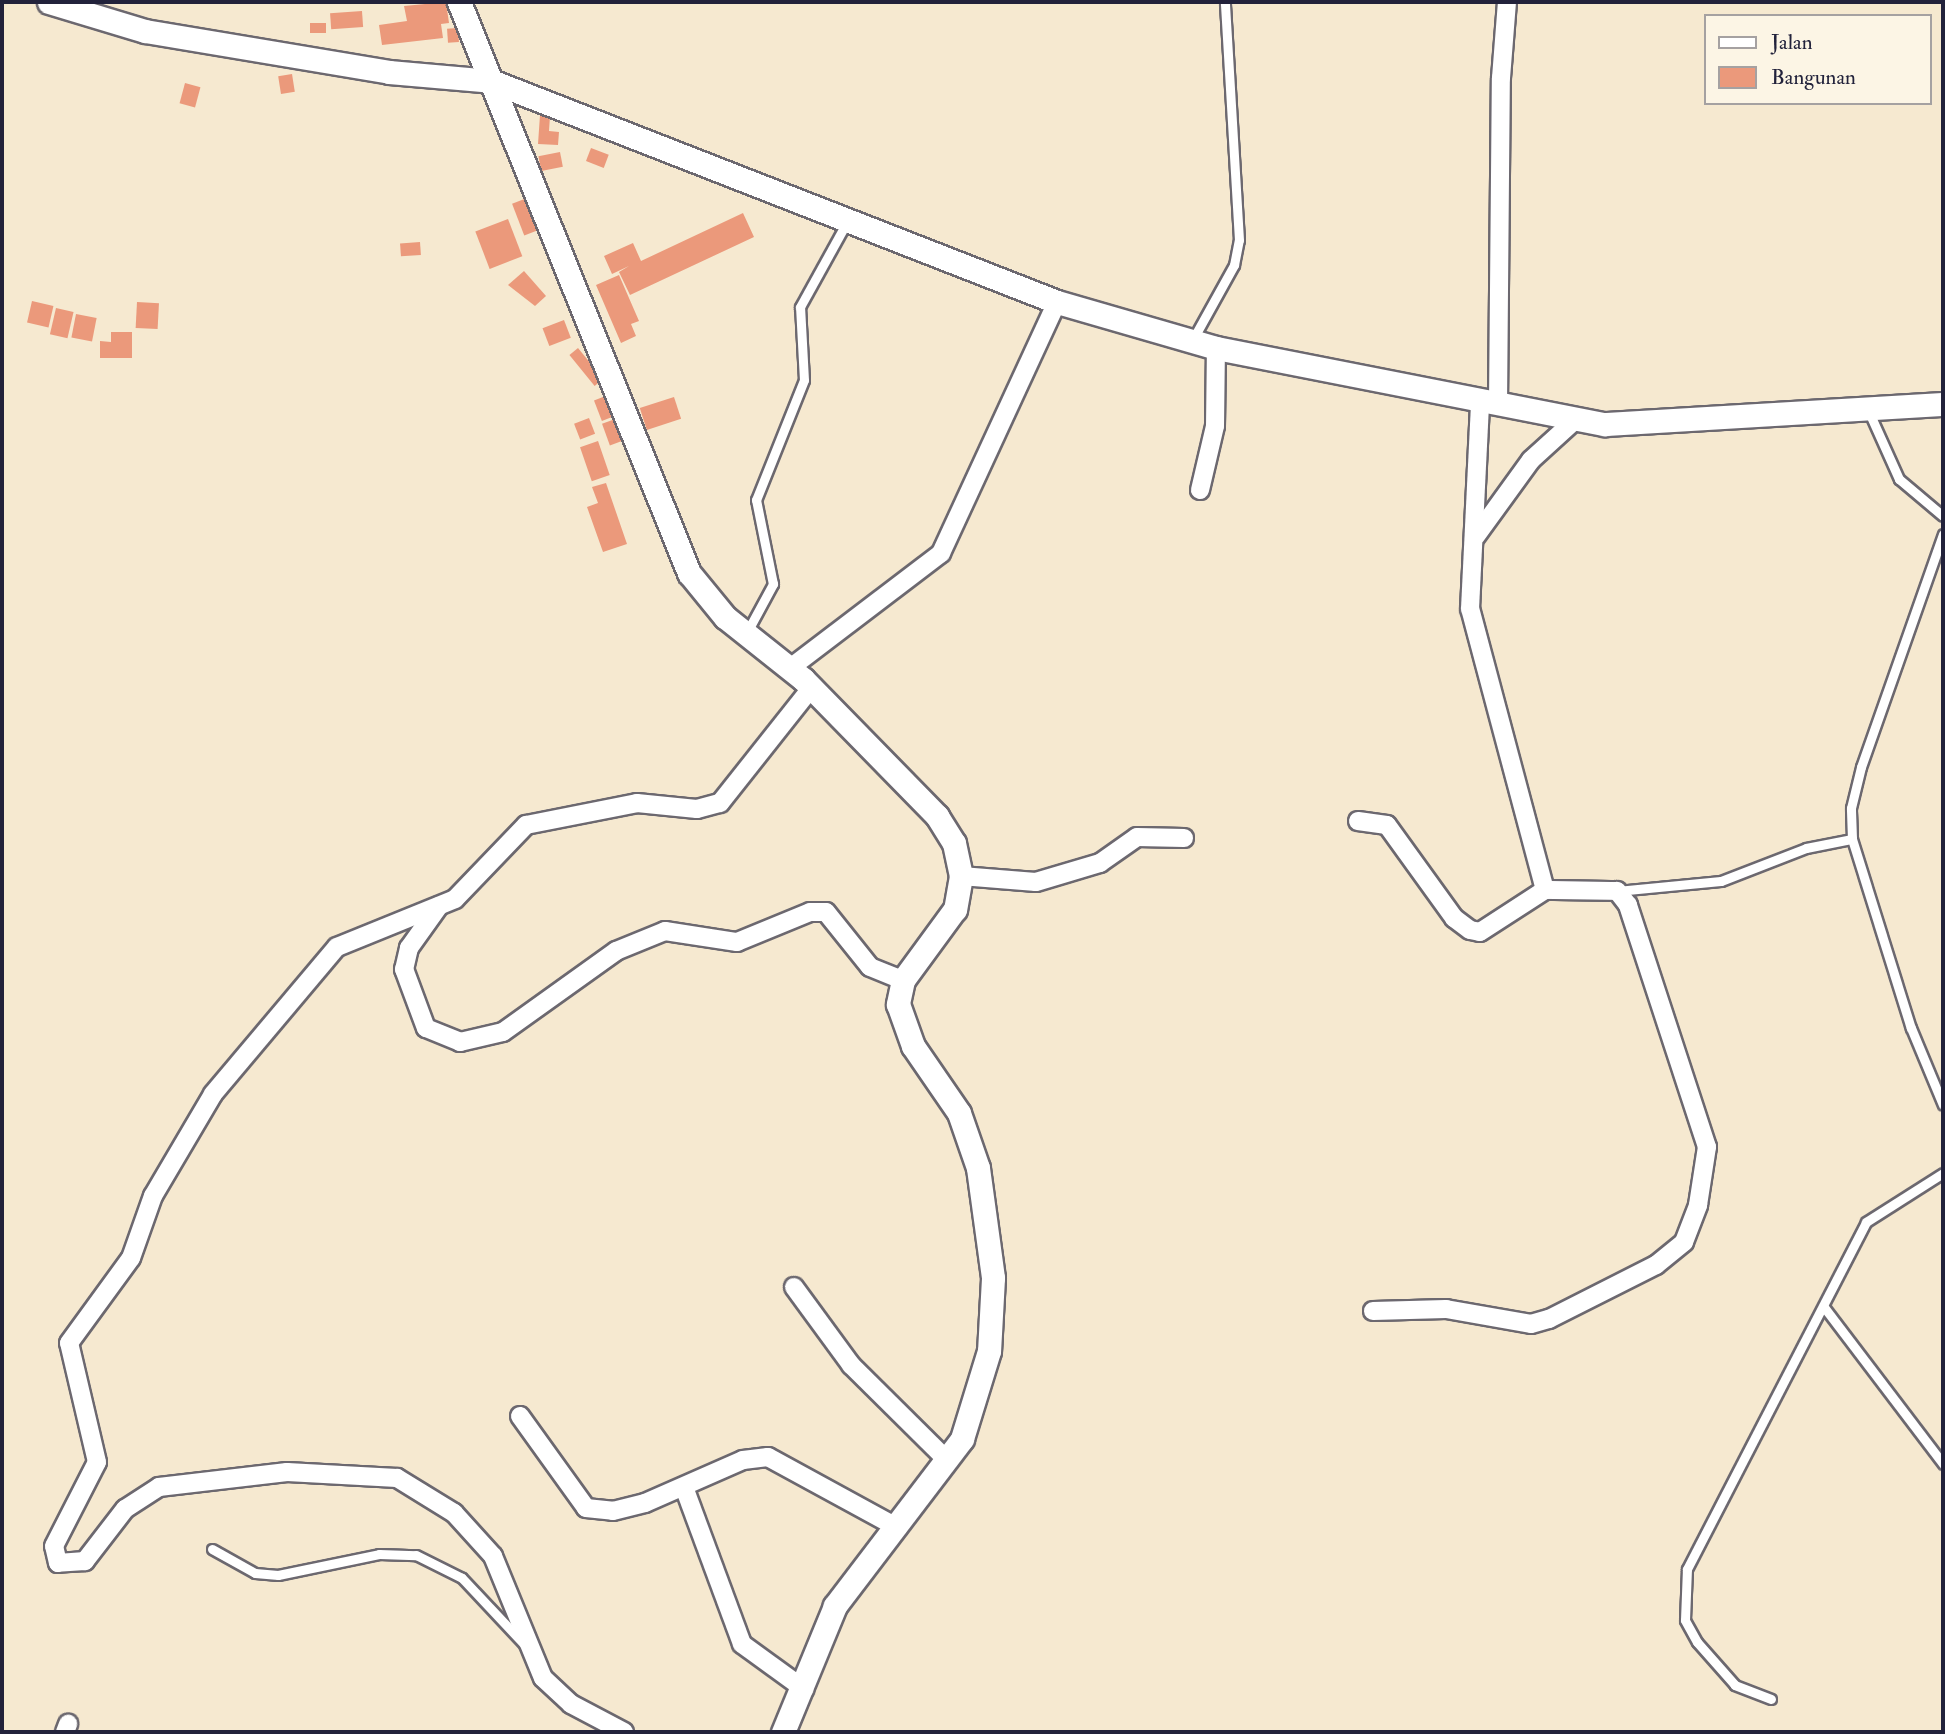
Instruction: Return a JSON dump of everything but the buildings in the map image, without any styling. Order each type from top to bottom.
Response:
[{"type":"street","points":[[49,2],[145,31],[389,72],[491,81],[850,217],[1057,302],[1216,348],[1489,403],[1575,419],[1619,423],[1868,411],[1943,404]]},
{"type":"street","points":[[460,2],[675,544],[707,598],[811,688],[937,816],[954,843],[961,876],[955,909],[903,981],[898,1003],[904,1025],[959,1112],[978,1168],[989,1233],[995,1313],[989,1351],[962,1438],[898,1528],[835,1606],[804,1689],[783,1732]]},
{"type":"street","points":[[1507,2],[1501,79],[1489,403],[1474,539],[1470,608],[1476,643],[1545,890]]},
{"type":"street","points":[[789,669],[926,568],[948,543],[1057,302]]},
{"type":"street","points":[[1200,490],[1215,426],[1216,348]]},
{"type":"street","points":[[1474,539],[1531,460],[1575,419]]},
{"type":"street","points":[[624,1732],[571,1704],[543,1678],[524,1644],[493,1556],[454,1513],[397,1478],[287,1472],[159,1487],[131,1502],[85,1561],[66,1567],[54,1555],[97,1462],[68,1343],[136,1251],[153,1196],[213,1094],[337,947],[455,899],[526,825],[637,803],[697,809],[720,803],[811,688]]},
{"type":"street","points":[[1358,821],[1387,825],[1454,918],[1470,930],[1480,932],[1545,890],[1617,891],[1647,955],[1707,1147],[1698,1205],[1684,1242],[1656,1265],[1531,1324],[1446,1309],[1373,1311]]},
{"type":"street","points":[[961,876],[1043,880],[1100,863],[1136,837],[1184,838]]},
{"type":"street","points":[[440,906],[409,948],[404,969],[426,1028],[460,1042],[503,1032],[616,951],[665,931],[737,942],[810,912],[826,912],[870,967],[903,981]]},
{"type":"street","points":[[794,1287],[851,1365],[947,1460]]},
{"type":"street","points":[[520,1416],[586,1508],[613,1511],[684,1487],[743,1460],[768,1457],[898,1528]]},
{"type":"street","points":[[684,1487],[742,1644],[804,1689]]},
{"type":"lane","points":[[1192,341],[1238,254],[1225,2]]},
{"type":"lane","points":[[746,633],[773,584],[756,500],[804,380],[800,307],[850,217]]},
{"type":"lane","points":[[1868,411],[1893,470],[1911,494],[1943,516]]},
{"type":"lane","points":[[1943,534],[1861,767],[1851,808],[1852,839],[1911,1028],[1943,1105]]},
{"type":"lane","points":[[1617,891],[1721,881],[1806,848],[1852,839]]},
{"type":"lane","points":[[1771,1699],[1735,1685],[1709,1659],[1685,1620],[1683,1593],[1687,1569],[1866,1222],[1943,1173]]},
{"type":"lane","points":[[1824,1307],[1943,1464]]},
{"type":"lane","points":[[212,1549],[255,1573],[278,1575],[379,1553],[416,1555],[462,1578],[524,1644]]}]
